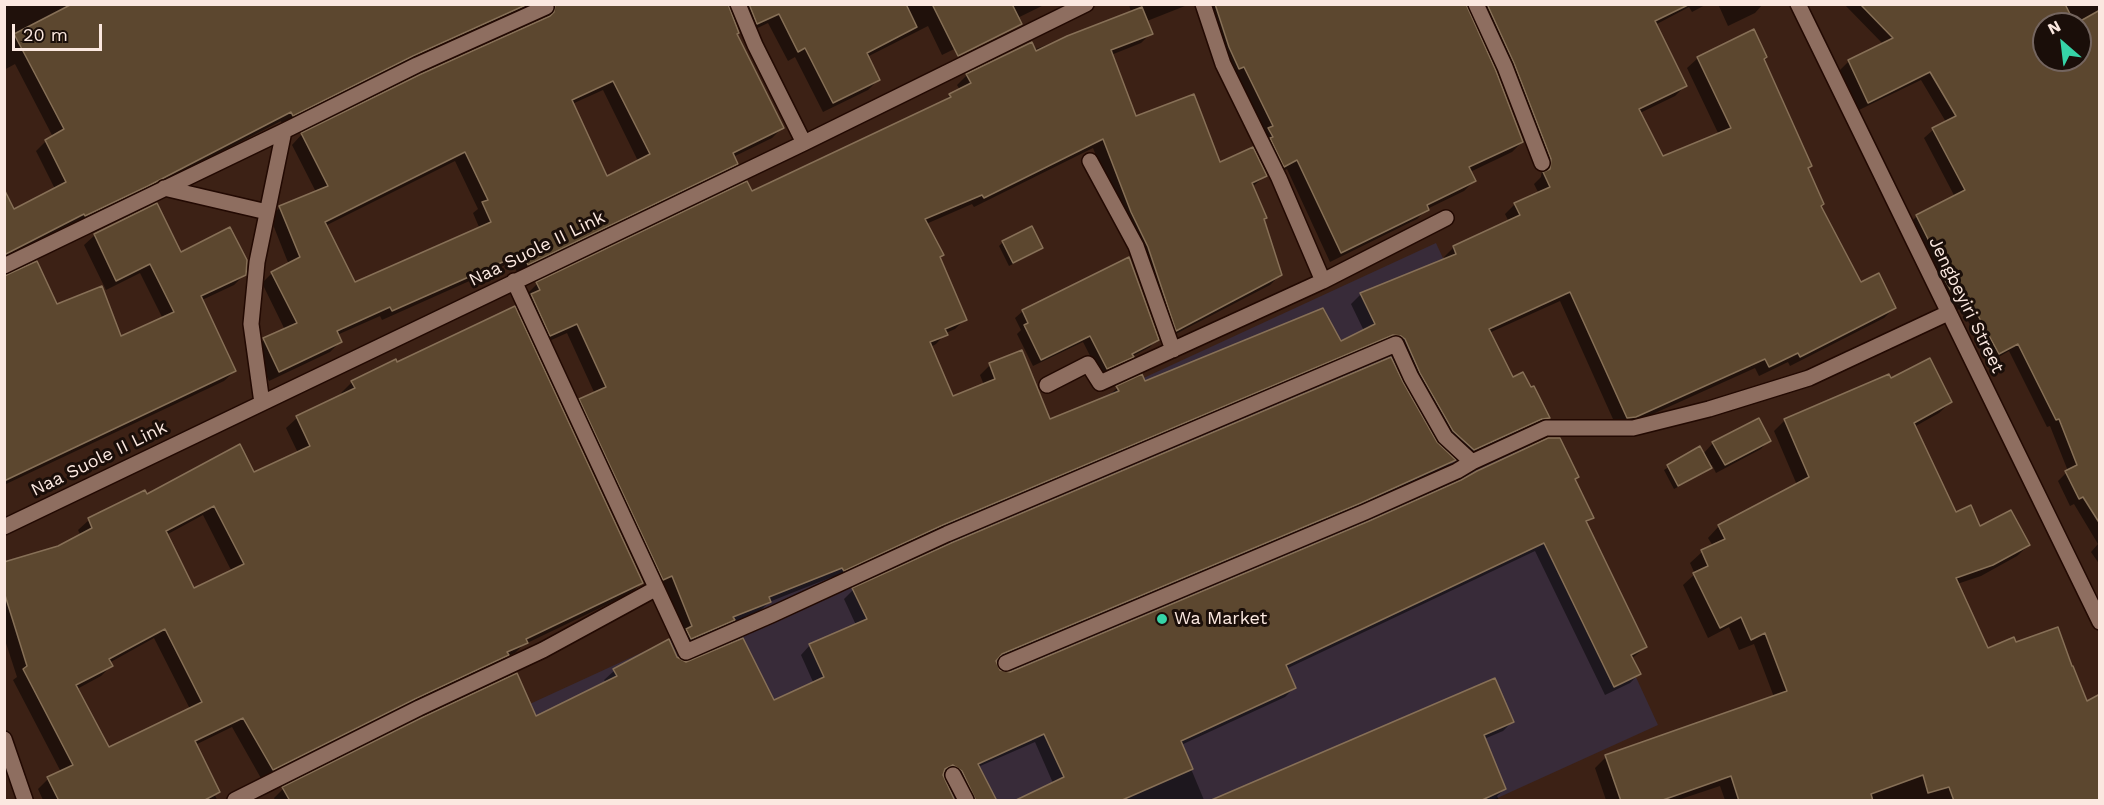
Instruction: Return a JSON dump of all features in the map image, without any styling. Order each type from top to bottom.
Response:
[{"type":"street","points":[[738,4],[755,45],[804,143]]},
{"type":"street","name":"Naa Suole II Link","points":[[4,527],[804,143],[1086,4]]},
{"type":"street","points":[[1203,4],[1223,64],[1279,178],[1323,281]]},
{"type":"street","points":[[1476,4],[1505,67],[1542,163]]},
{"type":"street","name":"Jengbeyiri Street","points":[[1798,4],[2100,622]]},
{"type":"street","points":[[4,266],[417,65],[546,7]]},
{"type":"street","points":[[262,403],[251,324],[257,262],[284,131]]},
{"type":"street","points":[[1090,161],[1136,246],[1173,350]]},
{"type":"street","points":[[164,188],[267,212]]},
{"type":"street","points":[[1047,385],[1088,364],[1100,383],[1323,281],[1446,218]]},
{"type":"street","points":[[514,281],[686,652],[958,530],[1396,344],[1411,377],[1445,437],[1472,462]]},
{"type":"street","points":[[1006,663],[1365,512],[1546,428],[1633,428],[1709,409],[1809,378],[1948,313]]},
{"type":"street","points":[[235,801],[419,708],[543,650],[655,589]]},
{"type":"street","points":[[4,739],[25,801]]},
{"type":"street","points":[[953,775],[966,801]]},
{"type":"shaded area","name":"Wa Market","points":[[1436,243],[1658,725],[1493,800],[321,800],[943,514],[927,478]]},
{"type":"building","points":[[72,4],[528,4],[413,56],[293,116],[291,112],[148,186],[85,216],[84,214],[4,255],[4,189],[14,209],[66,182],[45,140],[64,129],[14,34]]},
{"type":"building","points":[[555,4],[728,4],[739,33],[737,34],[784,128],[733,153],[738,164],[528,265],[523,253],[392,311],[390,307],[337,331],[342,342],[279,372],[263,338],[297,323],[271,272],[300,257],[279,206],[328,186],[301,133],[421,74],[550,16],[554,12]],"holes":[[[613,81],[650,154],[607,176],[572,100]],[[465,152],[488,200],[482,202],[491,222],[355,282],[325,222]]]},
{"type":"building","points":[[749,4],[906,4],[917,27],[867,53],[880,80],[833,103],[805,48],[798,52],[779,14],[757,24]]},
{"type":"building","points":[[932,4],[1012,4],[1022,24],[958,56]]},
{"type":"building","points":[[1215,4],[1466,4],[1496,71],[1523,142],[1469,167],[1476,181],[1427,205],[1429,210],[1341,253],[1297,160],[1284,167],[1270,138],[1273,137],[1268,128],[1273,126],[1244,67],[1239,69]]},
{"type":"building","points":[[1487,4],[1690,4],[1655,21],[1687,86],[1639,109],[1663,156],[1731,128],[1697,57],[1754,29],[1767,57],[1764,59],[1812,166],[1808,168],[1824,204],[1821,206],[1861,282],[1879,273],[1896,308],[1800,357],[1798,353],[1769,367],[1765,359],[1636,417],[1627,418],[1570,292],[1489,329],[1513,377],[1523,372],[1531,387],[1534,386],[1550,418],[1542,419],[1474,450],[1453,431],[1420,373],[1405,339],[1393,335],[943,525],[844,571],[842,568],[769,597],[771,602],[733,617],[735,620],[691,639],[686,629],[692,626],[672,576],[663,580],[579,399],[606,387],[577,324],[550,336],[531,294],[540,290],[536,282],[747,181],[752,191],[951,97],[949,94],[971,83],[966,74],[1032,42],[1036,51],[1067,36],[1142,7],[1153,34],[1111,50],[1136,116],[1194,94],[1220,162],[1253,147],[1267,176],[1252,183],[1267,218],[1264,219],[1282,275],[1176,331],[1148,247],[1131,212],[1103,139],[984,198],[982,195],[925,219],[944,255],[940,257],[967,320],[945,329],[948,335],[930,342],[953,396],[995,379],[989,363],[1022,350],[1050,419],[1119,391],[1116,386],[1142,374],[1145,381],[1323,308],[1341,341],[1375,324],[1360,293],[1456,254],[1453,246],[1520,215],[1514,203],[1550,187],[1543,172],[1550,169],[1551,159],[1514,63]]},
{"type":"building","points":[[1860,4],[2065,4],[2069,12],[2032,12],[2032,72],[2092,72],[2092,14],[2100,10],[2100,524],[2083,497],[2079,499],[2065,471],[2077,465],[2059,419],[2056,420],[2018,344],[1999,354],[1970,301],[1960,307],[1941,273],[1944,271],[1916,215],[1965,190],[1932,128],[1956,116],[1930,72],[1868,103],[1848,60],[1893,38]]},
{"type":"building","points":[[157,203],[181,252],[230,227],[247,260],[246,275],[201,296],[236,371],[4,481],[4,276],[37,261],[57,304],[102,286],[121,336],[174,312],[150,264],[116,281],[94,234]]},
{"type":"building","points":[[1032,226],[1043,248],[1013,263],[1002,241]]},
{"type":"building","points":[[1129,257],[1159,340],[1132,354],[1134,357],[1107,369],[1090,336],[1041,360],[1024,325],[1028,323],[1022,310]]},
{"type":"building","points":[[515,306],[643,583],[526,639],[528,643],[507,652],[509,655],[273,770],[243,718],[195,741],[220,792],[203,801],[59,801],[47,777],[73,765],[23,669],[27,666],[4,592],[4,562],[58,546],[92,528],[88,518],[145,490],[147,494],[240,444],[254,472],[310,446],[296,416],[355,388],[351,381],[396,359],[397,362]],"holes":[[[214,506],[244,564],[194,588],[166,531]],[[165,629],[202,702],[109,747],[76,685],[113,666],[109,659]]]},
{"type":"building","points":[[1391,357],[1437,442],[1456,460],[1361,503],[1002,654],[996,661],[1000,670],[1010,672],[1369,521],[1548,438],[1560,438],[1579,477],[1575,479],[1594,518],[1586,521],[1647,647],[1631,655],[1641,674],[1614,687],[1544,543],[1286,665],[1296,688],[1181,741],[1193,769],[1120,801],[1014,801],[1064,777],[1044,734],[978,764],[997,801],[976,801],[962,771],[953,765],[945,769],[943,775],[955,801],[290,801],[282,787],[517,673],[536,716],[617,676],[613,669],[669,639],[677,657],[686,662],[743,638],[774,700],[824,677],[809,644],[867,619],[852,588],[951,543]]},
{"type":"building","points":[[1930,358],[1952,402],[1914,423],[1956,512],[1971,505],[1980,526],[2011,510],[2030,545],[1993,565],[1956,578],[1988,648],[2014,637],[2016,642],[2058,627],[2087,701],[2100,694],[2100,801],[1954,801],[1949,787],[1928,793],[1923,775],[1871,794],[1873,801],[1739,801],[1731,776],[1660,801],[1621,801],[1605,755],[1787,691],[1765,633],[1751,640],[1741,617],[1720,628],[1693,573],[1708,566],[1701,550],[1725,539],[1718,525],[1809,477],[1784,419],[1889,374],[1891,378]]},
{"type":"building","points":[[1759,418],[1771,441],[1725,465],[1712,442]]},
{"type":"building","points":[[1700,446],[1712,468],[1678,486],[1667,465]]},
{"type":"building","points":[[1495,678],[1514,722],[1484,735],[1506,789],[1480,801],[1209,801]]},
{"type":"place","name":"Wa Market","points":[[1162,619]]}]
